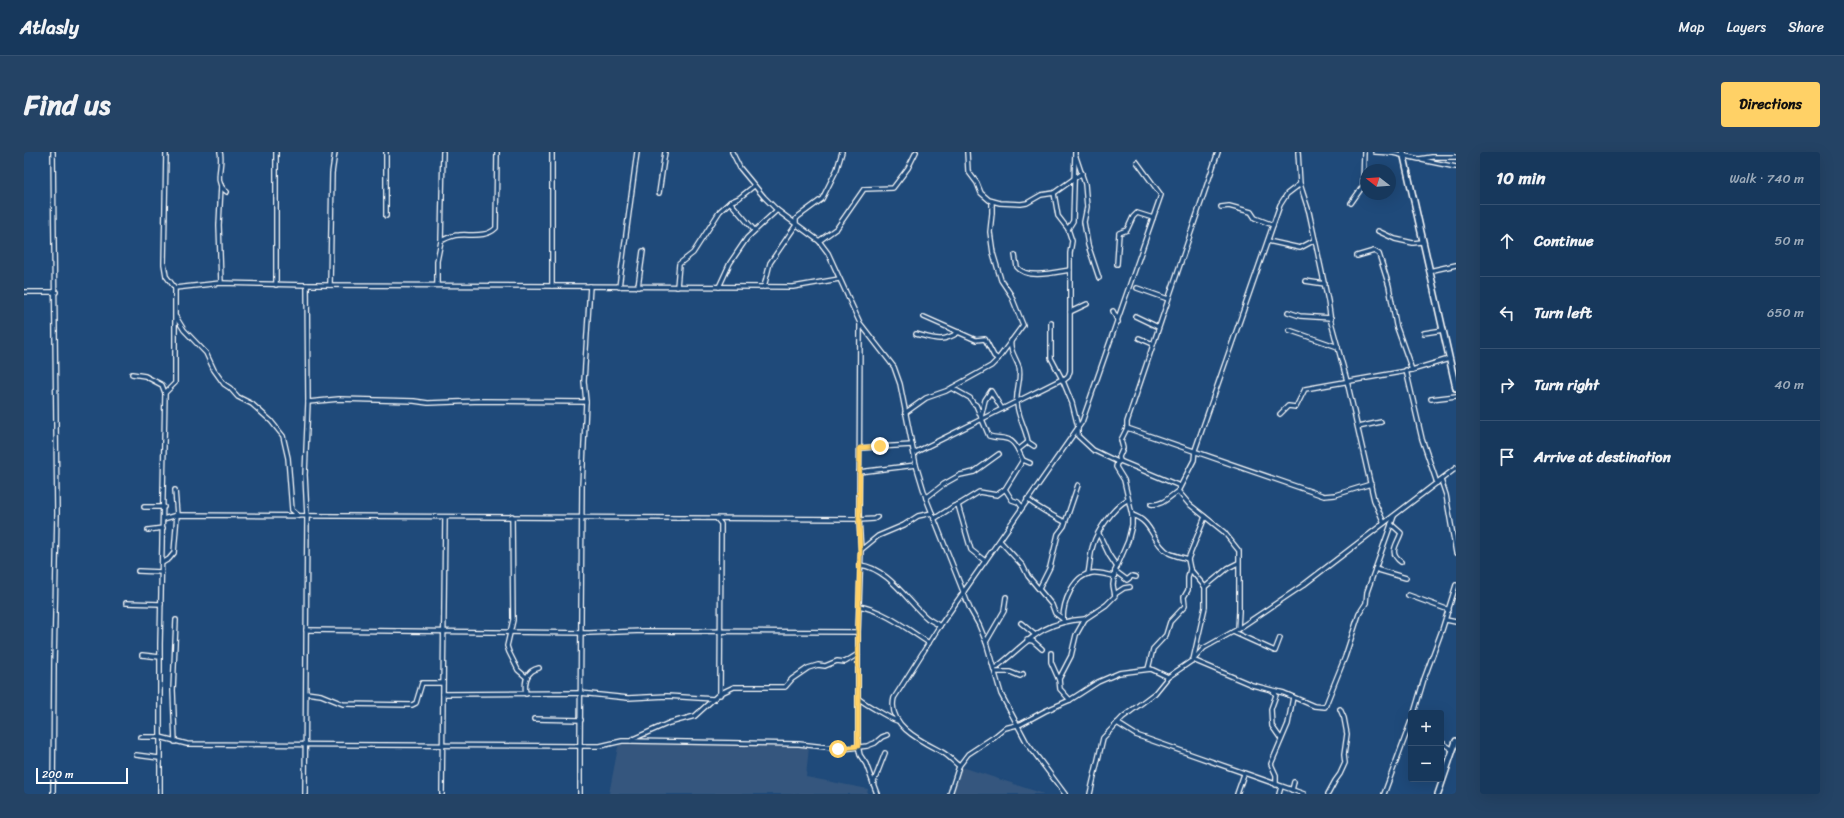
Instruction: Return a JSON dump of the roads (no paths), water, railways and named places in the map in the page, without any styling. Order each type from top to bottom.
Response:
[{"type":"street","points":[[53,152],[58,513],[54,665],[53,794]]},
{"type":"street","points":[[165,393],[175,383],[176,316],[175,288],[166,276],[164,264],[166,152]]},
{"type":"street","points":[[220,152],[221,160],[218,178],[221,188],[227,192]]},
{"type":"street","points":[[276,152],[276,285]]},
{"type":"street","points":[[330,285],[332,173],[335,152]]},
{"type":"street","points":[[386,152],[386,216]]},
{"type":"street","points":[[437,285],[437,262],[441,241],[443,152]]},
{"type":"street","points":[[441,241],[458,235],[474,236],[488,233],[496,228],[497,152]]},
{"type":"street","points":[[552,152],[552,286]]},
{"type":"street","points":[[619,287],[637,152]]},
{"type":"street","points":[[659,193],[665,152]]},
{"type":"street","points":[[732,152],[740,168],[754,186],[777,210],[819,241],[828,253],[860,323],[894,368],[900,384],[916,465],[926,498],[963,592],[986,642],[1001,694],[1017,725],[1039,760],[1065,794]]},
{"type":"street","points":[[764,287],[770,263],[796,224],[796,220],[802,212],[810,209],[822,200],[837,169],[842,152]]},
{"type":"street","points":[[819,241],[837,228],[864,189],[893,188],[908,168],[916,152]]},
{"type":"street","points":[[967,152],[968,171],[977,183],[981,193],[992,201],[1021,204],[1027,203],[1040,195],[1054,193],[1082,173]]},
{"type":"street","points":[[1115,571],[1130,534],[1132,515],[1127,500],[1124,480],[1116,470],[1116,465],[1120,461],[1119,457],[1123,448],[1121,440],[1127,428],[1127,422],[1158,327],[1218,152]]},
{"type":"street","points":[[1298,152],[1300,184],[1309,212],[1331,318],[1376,506],[1384,523]]},
{"type":"street","points":[[1351,203],[1363,186],[1364,152]]},
{"type":"street","points":[[1375,152],[1404,154],[1419,159],[1456,167]]},
{"type":"street","points":[[1075,154],[1086,184],[1084,222],[1098,278]]},
{"type":"street","points":[[1068,229],[1073,220],[1075,154]]},
{"type":"street","points":[[1404,154],[1422,242],[1456,388]]},
{"type":"street","points":[[1419,159],[1432,157],[1456,157]]},
{"type":"street","points":[[959,766],[943,752],[913,736],[898,721],[893,710],[894,698],[928,643],[1085,416],[1161,194],[1137,162]]},
{"type":"street","points":[[1194,460],[1195,450],[1280,205],[1287,194],[1300,184]]},
{"type":"street","points":[[221,185],[219,225],[221,283]]},
{"type":"street","points":[[677,287],[678,264],[693,253],[717,215],[730,202],[739,198],[754,186]]},
{"type":"street","points":[[914,453],[981,418],[1068,377],[1070,371],[1070,253],[1072,241],[1068,229],[1058,216],[1054,193]]},
{"type":"street","points":[[905,412],[926,398],[952,388],[991,366],[998,359],[1023,324],[1019,318],[1018,309],[1001,280],[993,253],[990,239],[992,201]]},
{"type":"street","points":[[730,202],[754,230]]},
{"type":"street","points":[[1221,207],[1229,206],[1251,212],[1255,218],[1273,225]]},
{"type":"street","points":[[719,287],[730,263],[747,238],[777,210]]},
{"type":"street","points":[[1117,264],[1119,233],[1127,230],[1133,217],[1137,213],[1153,218]]},
{"type":"street","points":[[1378,231],[1395,239],[1413,243],[1422,242]]},
{"type":"street","points":[[1268,241],[1300,248],[1315,240]]},
{"type":"street","points":[[638,287],[643,251]]},
{"type":"street","points":[[1357,256],[1374,251],[1379,254],[1389,286],[1396,325],[1412,370]]},
{"type":"street","points":[[1015,255],[1018,267],[1026,273],[1038,275],[1070,270]]},
{"type":"street","points":[[1429,271],[1456,265]]},
{"type":"street","points":[[175,288],[221,283],[276,285],[764,287],[801,286],[839,279]]},
{"type":"street","points":[[1305,281],[1325,284]]},
{"type":"street","points":[[305,794],[307,516],[304,475],[308,402],[307,285]]},
{"type":"street","points":[[580,794],[583,518],[582,486],[586,402],[584,381],[590,286]]},
{"type":"street","points":[[1137,288],[1168,299]]},
{"type":"street","points":[[24,292],[56,292]]},
{"type":"street","points":[[1070,312],[1087,304]]},
{"type":"street","points":[[1113,311],[1118,322]]},
{"type":"street","points":[[1288,312],[1300,316],[1331,318]]},
{"type":"street","points":[[176,316],[184,330],[206,353],[214,370],[224,384],[238,397],[252,404],[271,421],[283,436],[288,458],[292,510],[299,516]]},
{"type":"street","points":[[1135,316],[1158,327]]},
{"type":"street","points":[[924,317],[976,340],[985,339],[994,356],[998,359]]},
{"type":"street","points":[[1051,322],[1051,356],[1063,380],[1078,427],[1078,436],[1092,450],[1180,486]]},
{"type":"street","points":[[860,323],[858,746],[859,753],[866,764],[877,794]]},
{"type":"street","points":[[1289,330],[1338,347]]},
{"type":"street","points":[[1424,333],[1443,330]]},
{"type":"street","points":[[916,334],[940,340],[952,337],[959,332]]},
{"type":"street","points":[[1139,338],[1153,344]]},
{"type":"street","points":[[1012,340],[1010,345],[1019,367],[1020,378],[1016,402],[1019,417],[1027,435],[1028,442],[1034,446]]},
{"type":"street","points":[[1280,414],[1288,406],[1296,407],[1305,389],[1412,370],[1449,359]]},
{"type":"street","points":[[1406,370],[1422,439],[1437,483]]},
{"type":"street","points":[[132,374],[145,376],[162,385],[165,393],[160,656],[160,794]]},
{"type":"street","points":[[952,388],[970,398],[976,405],[989,436],[1004,437],[1015,445],[1023,460],[1030,463]]},
{"type":"street","points":[[981,418],[985,400],[991,391],[1002,409]]},
{"type":"street","points":[[1431,398],[1456,396]]},
{"type":"street","points":[[308,402],[339,399],[414,400],[428,403],[481,401],[586,402]]},
{"type":"street","points":[[1358,427],[1381,422]]},
{"type":"street","points":[[1127,428],[1195,450],[1324,496],[1335,495],[1371,484]]},
{"type":"street","points":[[1018,450],[1028,442]]},
{"type":"street","points":[[860,448],[912,445]]},
{"type":"street","points":[[1151,504],[1157,506],[1168,500],[1178,490],[1194,460],[1202,453]]},
{"type":"street","points":[[926,498],[944,484],[960,476],[974,472],[999,454]]},
{"type":"street","points":[[934,519],[979,492],[997,495],[1005,489],[1023,460]]},
{"type":"street","points":[[859,472],[916,465]]},
{"type":"street","points":[[1090,794],[1100,745],[1107,732],[1117,723],[1155,693],[1168,678],[1193,660],[1204,648],[1238,629],[1302,586],[1456,468]]},
{"type":"street","points":[[1441,480],[1446,495],[1456,553]]},
{"type":"street","points":[[1038,589],[1050,567],[1058,534],[1065,522],[1078,485]]},
{"type":"street","points":[[1005,489],[1012,500],[1018,502],[1022,507]]},
{"type":"street","points":[[162,563],[169,559],[174,553],[176,516],[175,490]]},
{"type":"street","points":[[1178,490],[1184,499],[1216,525],[1231,540],[1240,554],[1238,563],[1238,629]]},
{"type":"street","points":[[1028,499],[1044,512],[1065,522]]},
{"type":"street","points":[[1088,574],[1093,544],[1114,510],[1127,500]]},
{"type":"street","points":[[959,504],[957,507],[972,550],[985,561]]},
{"type":"street","points":[[144,507],[164,507]]},
{"type":"street","points":[[860,550],[878,536],[904,526],[918,516],[932,513]]},
{"type":"street","points":[[1132,515],[1146,522],[1166,551],[1188,559]]},
{"type":"street","points":[[163,519],[176,516],[512,516],[719,520],[724,518],[874,519],[877,517]]},
{"type":"street","points":[[512,516],[513,620],[509,631],[507,646],[518,670],[526,678]]},
{"type":"street","points":[[1193,660],[1252,685],[1293,697],[1321,708],[1325,707],[1328,704],[1359,614],[1366,603],[1367,592],[1394,516]]},
{"type":"street","points":[[442,794],[444,517]]},
{"type":"street","points":[[1148,669],[1153,649],[1166,635],[1170,622],[1185,606],[1184,597],[1188,590],[1190,568],[1188,559],[1205,517]]},
{"type":"street","points":[[719,520],[721,609],[720,694]]},
{"type":"street","points":[[1391,524],[1401,533],[1393,554],[1401,562]]},
{"type":"street","points":[[148,530],[163,528]]},
{"type":"street","points":[[1099,534],[1115,571],[1115,594]]},
{"type":"street","points":[[1000,541],[1023,566],[1028,576],[1052,605],[1054,613],[1063,620]]},
{"type":"street","points":[[1205,587],[1228,568],[1238,563]]},
{"type":"street","points":[[860,565],[868,566],[878,572],[905,593],[927,618],[940,626]]},
{"type":"street","points":[[1190,568],[1205,587],[1205,607],[1193,660]]},
{"type":"street","points":[[1375,569],[1406,578]]},
{"type":"street","points":[[995,670],[1034,634],[1063,620],[1084,619],[1106,605],[1115,594],[1128,587],[1127,580],[1115,571],[1088,574],[1076,582],[1072,589],[1064,608],[1063,620]]},
{"type":"street","points":[[138,572],[162,572]]},
{"type":"street","points":[[1127,580],[1132,576],[1136,577]]},
{"type":"street","points":[[1415,710],[1424,680],[1446,620],[1456,586]]},
{"type":"street","points":[[1408,595],[1449,610]]},
{"type":"street","points":[[986,642],[1004,611],[1006,597]]},
{"type":"street","points":[[126,603],[161,604]]},
{"type":"street","points":[[859,606],[889,617],[928,643]]},
{"type":"street","points":[[1059,680],[1071,656],[1076,636],[1084,619]]},
{"type":"street","points":[[175,742],[173,690],[176,620]]},
{"type":"street","points":[[1446,620],[1456,622]]},
{"type":"street","points":[[1021,623],[1034,634]]},
{"type":"street","points":[[306,630],[858,632]]},
{"type":"street","points":[[1232,632],[1275,651],[1280,638]]},
{"type":"street","points":[[1027,640],[1033,641],[1042,649]]},
{"type":"street","points":[[1051,653],[1052,666],[1059,680],[1060,689],[1070,700]]},
{"type":"street","points":[[631,741],[633,738],[670,723],[695,716],[720,694],[737,686],[785,687],[792,679],[808,668],[818,665],[825,666],[837,661],[845,662],[858,654]]},
{"type":"street","points":[[142,655],[160,656]]},
{"type":"street","points":[[526,694],[526,678],[530,672],[539,668]]},
{"type":"street","points":[[950,794],[959,766],[972,751],[1005,728],[1025,722],[1070,700],[1098,682],[1119,673],[1148,669],[1168,678]]},
{"type":"street","points":[[995,670],[1010,672],[1020,676],[1023,674]]},
{"type":"street","points":[[306,694],[321,695],[343,704],[412,705],[416,702],[422,683],[443,683]]},
{"type":"street","points":[[1273,691],[1276,695],[1271,709],[1272,726],[1281,739]]},
{"type":"street","points":[[443,694],[580,693],[628,698],[667,696],[714,699]]},
{"type":"street","points":[[1276,785],[1276,775],[1271,764],[1288,724],[1293,697]]},
{"type":"street","points":[[859,699],[893,720],[898,721]]},
{"type":"street","points":[[1328,794],[1345,763],[1344,755],[1347,734],[1344,718],[1340,709]]},
{"type":"street","points":[[534,719],[581,720]]},
{"type":"street","points":[[1117,723],[1136,735],[1304,794]]},
{"type":"street","points":[[1384,794],[1408,734]]},
{"type":"street","points":[[141,737],[160,737],[187,744],[600,746],[622,741],[631,741],[799,744],[842,749],[875,743],[887,735]]},
{"type":"street","points":[[1438,794],[1456,741]]},
{"type":"street","points":[[1444,744],[1453,750]]},
{"type":"street","points":[[873,785],[885,753]]},
{"type":"street","points":[[136,755],[159,758]]},
{"type":"street","points":[[1238,794],[1244,774]]},
{"type":"street","points":[[1292,790],[1294,782]]},
{"type":"street","points":[[1279,794],[1281,787]]}]
